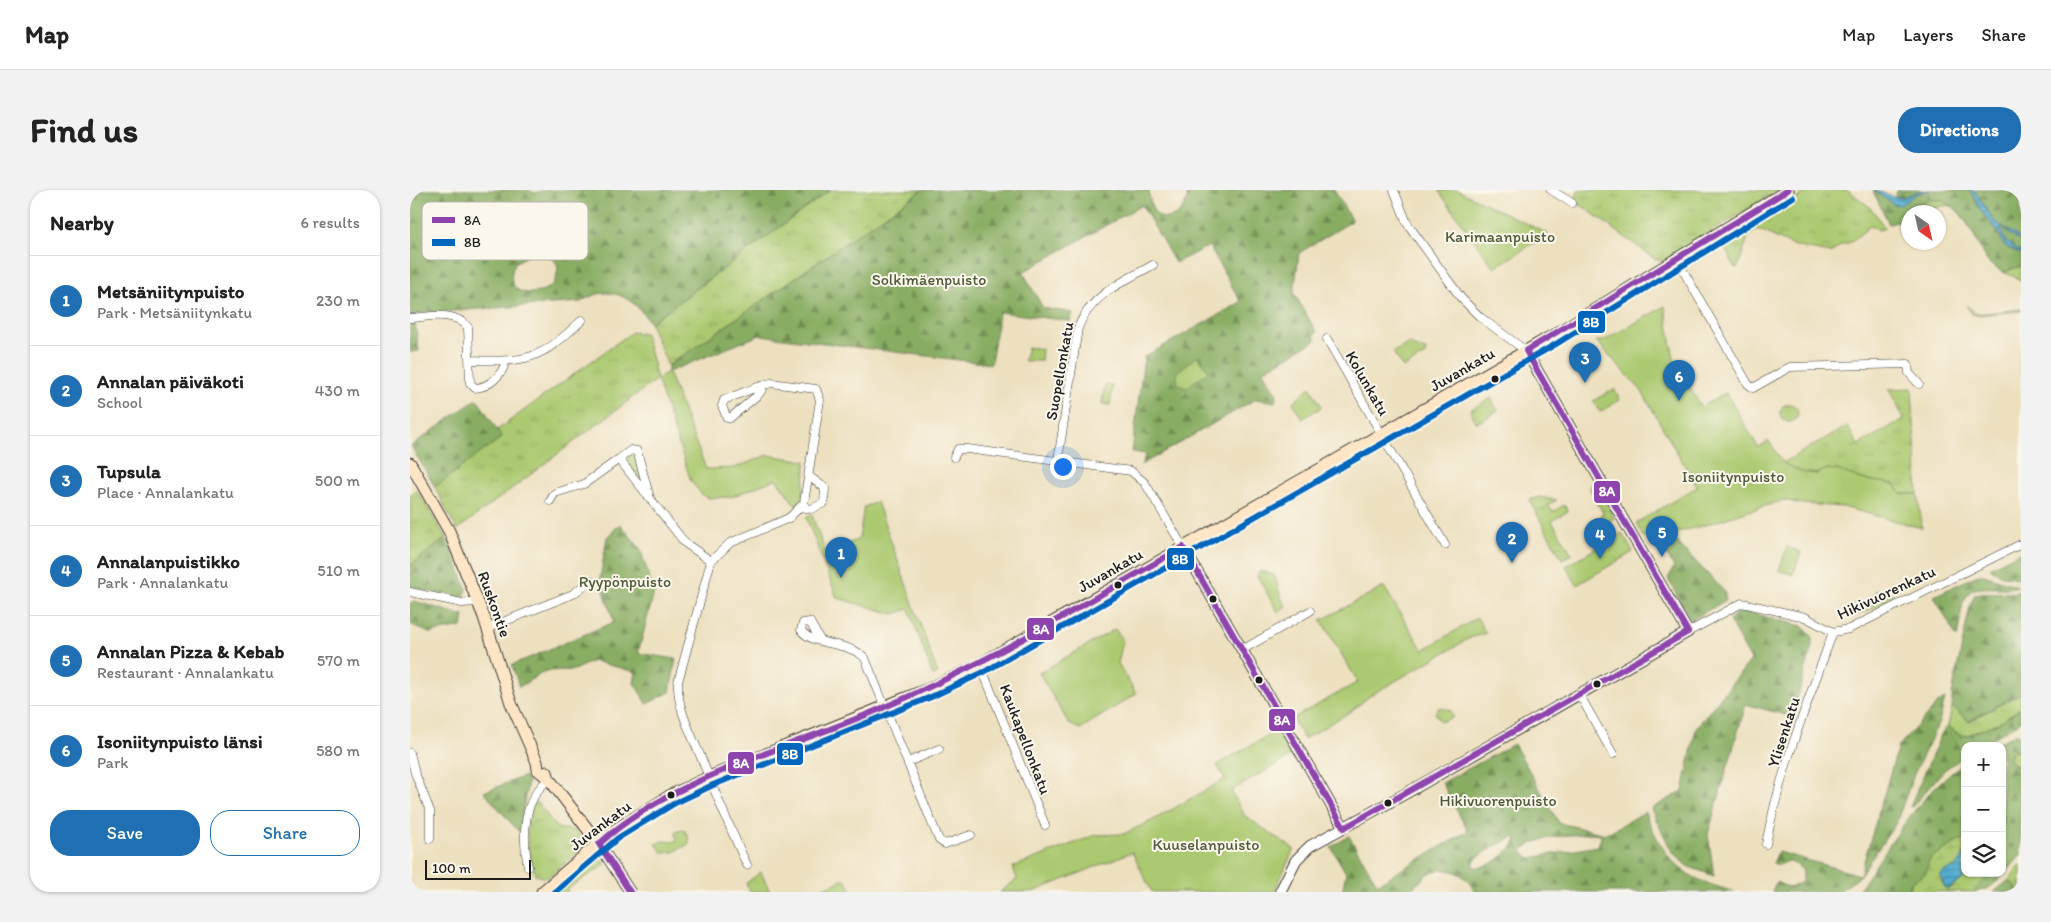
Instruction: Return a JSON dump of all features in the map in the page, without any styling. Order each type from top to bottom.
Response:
[{"type":"main road","name":"Juvankatu","points":[[542,892],[613,831],[664,799],[709,777],[886,706],[980,664],[1526,351],[1677,260],[1788,190]]},
{"type":"main road","name":"Ruskontie","points":[[410,463],[442,518],[478,602],[511,703],[537,762],[539,772],[549,779],[599,844]]},
{"type":"street","points":[[1394,190],[1406,223],[1461,298],[1480,317],[1526,351],[1688,632]]},
{"type":"street","points":[[1551,190],[1572,203]]},
{"type":"street","points":[[1677,260],[1748,384],[1753,388],[1790,367],[1908,364],[1909,373],[1919,384]]},
{"type":"street","name":"Suopellonkatu","points":[[1058,460],[1078,328],[1083,314],[1097,297],[1153,265]]},
{"type":"street","points":[[410,318],[454,316],[462,320],[468,327],[470,383],[475,388],[481,388],[493,380],[504,369],[506,361]]},
{"type":"street","points":[[470,360],[506,361],[530,358],[543,352],[582,320]]},
{"type":"street","name":"Kolunkatu","points":[[1327,339],[1445,545]]},
{"type":"street","points":[[747,866],[681,708],[678,682],[711,561],[730,543],[789,518],[802,507],[806,498],[819,393],[813,387],[779,383],[766,384],[724,400],[722,406],[727,418],[730,418],[759,394],[766,384]]},
{"type":"street","points":[[954,457],[958,450],[967,449],[1124,468],[1138,474],[1183,547],[1344,828]]},
{"type":"street","points":[[550,501],[555,493],[584,484],[631,450],[637,451],[651,498]]},
{"type":"street","points":[[619,459],[685,543],[711,561]]},
{"type":"street","points":[[802,507],[811,509],[824,503],[825,488],[810,477]]},
{"type":"street","name":"Hikivuorenkatu","points":[[1280,892],[1301,853],[1310,846],[1742,603],[1805,617],[1833,632],[1849,628],[2021,544]]},
{"type":"street","points":[[488,628],[573,594],[590,581]]},
{"type":"street","points":[[410,592],[462,603],[478,602]]},
{"type":"street","points":[[1242,650],[1310,611]]},
{"type":"street","name":"Ylisenkatu","points":[[1766,844],[1773,810],[1795,734],[1833,632]]},
{"type":"street","points":[[820,640],[855,650],[861,654],[867,663],[939,840],[945,844],[971,835]]},
{"type":"street","name":"Kaukapellonkatu","points":[[980,664],[1045,825]]},
{"type":"street","points":[[1579,694],[1613,754]]},
{"type":"street","points":[[908,762],[939,750]]},
{"type":"street","points":[[410,753],[415,773],[430,811],[430,839]]},
{"type":"street","points":[[528,866],[524,843],[528,808],[535,791],[549,779]]},
{"type":"street","points":[[599,844],[630,892]]},
{"type":"green space","points":[[410,190],[530,190],[534,193],[545,190],[830,190],[650,323],[637,306],[629,300],[611,293],[592,296],[581,302],[410,314]]},
{"type":"green space","points":[[830,190],[922,190],[668,366],[650,323]]},
{"type":"green space","name":"Solkimäenpuisto","points":[[922,190],[1149,190],[1151,205],[1156,213],[1163,218],[1177,214],[1183,208],[1187,199],[1187,190],[1334,190],[1352,221],[1299,253],[1294,293],[1317,333],[1314,336],[1316,340],[1263,371],[1277,395],[1275,402],[1256,399],[1141,465],[1146,454],[1132,452],[1144,357],[1241,302],[1209,246],[1175,263],[1142,205],[1023,272],[1043,308],[1073,313],[1070,321],[999,312],[991,364],[760,335],[668,372],[668,366]]},
{"type":"green space","name":"Karimaanpuisto","points":[[1438,190],[1457,190],[1548,234],[1494,268]]},
{"type":"green space","points":[[1579,190],[1779,190],[1662,262],[1655,259],[1578,203],[1575,199]]},
{"type":"green space","points":[[1810,190],[1848,190],[1871,208],[1885,228],[1879,230],[1871,225],[1851,242],[1841,245],[1831,253],[1796,246],[1757,229],[1748,237],[1738,267],[1735,268],[1724,246],[1726,242]]},
{"type":"green space","points":[[1898,190],[1923,190],[1904,197],[1895,196]]},
{"type":"green space","points":[[1931,190],[1970,190],[1981,211],[1992,224],[1992,227],[1998,230],[2003,242],[2013,251],[2021,254],[2021,266],[2003,272],[1990,264],[1982,253],[1965,220],[1948,203],[1936,200],[1923,202],[1919,205],[1901,205],[1901,221],[1889,224],[1873,191],[1900,205],[1916,194]]},
{"type":"green space","points":[[1974,190],[2015,190],[2020,193],[2021,239],[1994,221]]},
{"type":"green space","points":[[1944,191],[1953,193],[1970,218],[1955,207],[1919,205],[1928,197]]},
{"type":"green space","points":[[2002,227],[2021,241],[2021,252],[2008,245],[2000,231]]},
{"type":"green space","points":[[2021,266],[2021,280],[2003,272]]},
{"type":"green space","points":[[1966,305],[1976,314],[2021,309],[2021,311],[1976,315],[1972,314]]},
{"type":"green space","name":"Isoniitynpuisto","points":[[1665,306],[1674,359],[1701,407],[1726,393],[1758,447],[1769,441],[1783,463],[1801,472],[1817,474],[1827,469],[1837,470],[1865,480],[1895,484],[1901,494],[1918,494],[1922,528],[1843,507],[1802,504],[1784,500],[1702,526],[1656,538],[1643,537],[1636,523],[1697,487],[1641,390],[1596,341],[1603,341]]},
{"type":"green space","points":[[414,319],[419,351],[410,352],[410,320]]},
{"type":"green space","points":[[632,332],[645,333],[657,379],[457,530],[435,487],[502,437],[497,430]]},
{"type":"green space","points":[[1410,343],[1414,347],[1426,350],[1425,355],[1403,368],[1393,352]]},
{"type":"green space","points":[[1028,347],[1042,349],[1041,361],[1024,361]]},
{"type":"green space","points":[[1592,348],[1599,361],[1585,368],[1578,356]]},
{"type":"green space","points":[[1197,356],[1209,371],[1186,388],[1177,383],[1177,372]]},
{"type":"green space","points":[[668,372],[706,469],[734,468],[768,455],[806,461],[803,495],[796,506],[776,479],[731,497],[709,498],[702,495],[691,481],[657,379]]},
{"type":"green space","points":[[1105,385],[1113,386],[1110,405],[1102,404]]},
{"type":"green space","points":[[1310,387],[1322,407],[1302,419],[1293,402]]},
{"type":"green space","points":[[1912,388],[1918,494],[1901,494],[1895,484],[1865,480],[1837,470],[1827,469],[1817,474],[1801,472],[1783,463],[1847,426],[1858,445],[1904,419],[1889,389]]},
{"type":"green space","points":[[1614,389],[1620,400],[1600,412],[1593,401]]},
{"type":"green space","points":[[1491,398],[1498,411],[1477,423],[1470,410]]},
{"type":"green space","points":[[477,399],[502,437],[435,487],[411,446]]},
{"type":"green space","points":[[1789,404],[1795,407],[1798,413],[1795,419],[1789,422],[1783,419],[1780,413],[1783,407]]},
{"type":"green space","points":[[635,452],[645,486],[624,460]]},
{"type":"green space","points":[[1594,483],[1614,518],[1608,522],[1604,522],[1600,517],[1603,513],[1589,487]]},
{"type":"green space","points":[[417,490],[446,538],[410,566],[410,495]]},
{"type":"green space","points":[[1540,497],[1557,500],[1548,505],[1553,512],[1564,505],[1568,511],[1552,521],[1572,554],[1562,559],[1529,500]]},
{"type":"green space","points":[[877,502],[938,674],[933,676],[909,609],[894,614],[837,598],[806,517],[812,515],[825,552],[859,539],[864,507]]},
{"type":"green space","name":"Ryypönpuisto","points":[[620,524],[640,548],[654,593],[638,653],[676,659],[670,692],[647,704],[634,683],[636,672],[593,661],[574,670],[545,671],[519,687],[512,665],[614,622],[600,579],[607,537]]},
{"type":"green space","points":[[1622,533],[1633,552],[1577,585],[1566,566]]},
{"type":"green space","points":[[446,538],[467,589],[463,599],[410,587],[410,566]]},
{"type":"green space","points":[[1676,541],[1724,591],[1726,600],[1691,620],[1668,579],[1674,567],[1661,546]]},
{"type":"green space","points":[[1787,547],[1801,552],[1793,575],[1779,570]]},
{"type":"green space","points":[[2021,552],[2021,578],[2004,576],[1991,569],[1991,567]]},
{"type":"green space","points":[[1260,571],[1274,575],[1286,606],[1278,612],[1257,576]]},
{"type":"green space","points":[[1980,574],[2018,586],[1971,590],[1963,602],[1957,638],[1934,596]]},
{"type":"green space","points":[[1384,587],[1423,650],[1477,618],[1486,633],[1470,638],[1371,695],[1350,712],[1304,739],[1292,719],[1358,682],[1321,620]]},
{"type":"green space","points":[[1876,590],[1896,595],[1897,598],[1852,617],[1856,603],[1870,606]]},
{"type":"green space","points":[[2021,591],[2021,693],[1969,721],[1952,707],[1952,694],[1970,606],[1975,594]]},
{"type":"green space","points":[[414,601],[464,616],[462,627],[429,633],[410,624],[410,603]]},
{"type":"green space","points":[[1743,611],[1802,626],[1812,636],[1812,646],[1792,717],[1746,704],[1708,834],[1714,876],[1687,866],[1672,852],[1651,809],[1683,791],[1696,728],[1751,660],[1729,621],[1735,614]]},
{"type":"green space","points":[[1115,629],[1123,641],[1118,663],[1136,694],[1080,729],[1069,724],[1039,673]]},
{"type":"green space","points":[[2021,693],[2021,708],[1998,723],[1962,737],[1948,726],[1952,707],[1970,721]]},
{"type":"green space","points":[[1945,699],[1939,722],[1914,774],[1896,823],[1858,878],[1838,892],[1772,892],[1776,882],[1790,888],[1802,882],[1803,871],[1797,865],[1788,861],[1779,865],[1773,863],[1778,852],[1860,875],[1898,747],[1937,704]]},
{"type":"green space","points":[[1439,707],[1450,710],[1453,717],[1441,722],[1435,713]]},
{"type":"green space","points":[[2021,708],[2021,721],[1987,742],[1961,742],[1961,759],[1944,770],[1912,807],[1910,806],[1941,735],[1948,726],[1962,737],[1998,723]]},
{"type":"green space","name":"Kuuselanpuisto","points":[[1277,730],[1291,756],[1231,791],[1245,816],[1294,849],[1274,892],[1152,892],[1132,852],[1033,892],[1000,892],[1017,879],[1013,867],[1095,835],[1124,834],[1157,818],[1225,779],[1217,765]]},
{"type":"green space","points":[[2017,733],[2020,738],[2021,754],[2014,750],[2008,758],[2013,764],[2021,767],[2021,855],[2006,873],[2006,742],[2000,742]]},
{"type":"green space","name":"Hikivuorenpuisto","points":[[1514,744],[1559,823],[1606,834],[1645,812],[1661,845],[1678,866],[1701,881],[1735,892],[1474,892],[1463,876],[1444,870],[1430,873],[1405,892],[1342,892],[1346,873],[1331,847],[1349,836],[1377,884],[1468,831],[1442,783]],"holes":[[[1592,833],[1599,834],[1601,837],[1598,846],[1530,858],[1521,851],[1545,839]],[[1513,837],[1517,840],[1498,860],[1485,866],[1473,867],[1475,859]]]},
{"type":"green space","points":[[2014,750],[2021,754],[2021,767],[2013,764],[2008,758]]},
{"type":"green space","points":[[1961,765],[1961,840],[1940,852],[1925,875],[1910,884],[1907,892],[1857,892],[1919,805],[1948,775]]},
{"type":"green space","points":[[525,776],[528,782],[519,832],[484,792]]},
{"type":"green space","points":[[536,801],[557,828],[575,830],[585,845],[548,878],[535,875],[529,847],[529,818],[531,809]]},
{"type":"green space","points":[[683,829],[688,835],[689,844],[674,852],[663,853],[656,844],[663,841],[673,842],[677,840],[675,832]]},
{"type":"green space","points":[[1961,840],[1960,862],[1953,869],[1940,875],[1941,881],[1948,890],[1963,877],[1988,877],[1973,892],[1907,892],[1912,882],[1926,873],[1928,863],[1932,857]]},
{"type":"green space","points":[[595,859],[600,859],[606,864],[567,889],[568,892],[555,892]]},
{"type":"green space","points":[[2021,864],[2021,892],[2018,892],[2013,884],[2008,881]]},
{"type":"green space","points":[[761,872],[770,892],[750,892],[746,883]]},
{"type":"green space","points":[[1988,877],[2002,877],[1987,888],[1973,892]]},
{"type":"green space","points":[[845,879],[853,892],[814,892]]},
{"type":"green space","points":[[2008,881],[2014,884],[2018,892],[1994,892]]},
{"type":"water","points":[[1873,190],[1900,198],[1919,191],[1931,190],[1916,194],[1901,205],[1893,204]]},
{"type":"water","points":[[1970,190],[1974,190],[1994,221],[2021,239],[2021,241],[2001,228],[2005,241],[2021,252],[2021,254],[2004,245],[1998,230],[1992,227],[1992,224],[1981,211]]},
{"type":"water","points":[[1961,860],[1962,880],[1946,890],[1940,875],[1944,871],[1956,867]]},
{"type":"transit line","name":"8A","points":[[1526,351],[1788,190]]},
{"type":"transit line","name":"8B","points":[[555,892],[618,838],[675,803],[713,785],[931,697],[984,672],[1556,344],[1793,197]]},
{"type":"transit line","name":"8A","points":[[1526,351],[1688,632]]},
{"type":"transit line","name":"8A","points":[[1183,547],[1344,828]]},
{"type":"transit line","name":"8A","points":[[599,844],[628,820],[698,781],[852,721],[925,689],[1037,631],[1183,547]]},
{"type":"transit line","name":"8A","points":[[1344,828],[1688,632]]},
{"type":"transit line","name":"8A","points":[[599,844],[630,892]]},
{"type":"place","name":"Tupsula","points":[[1585,383]]},
{"type":"place","name":"Isoniitynpuisto länsi","points":[[1679,401]]},
{"type":"place","name":"Annalan Pizza & Kebab","points":[[1662,557]]},
{"type":"place","name":"Annalanpuistikko","points":[[1600,559]]},
{"type":"place","name":"Annalan päiväkoti","points":[[1512,563]]},
{"type":"place","name":"Metsäniitynpuisto","points":[[841,578]]}]
